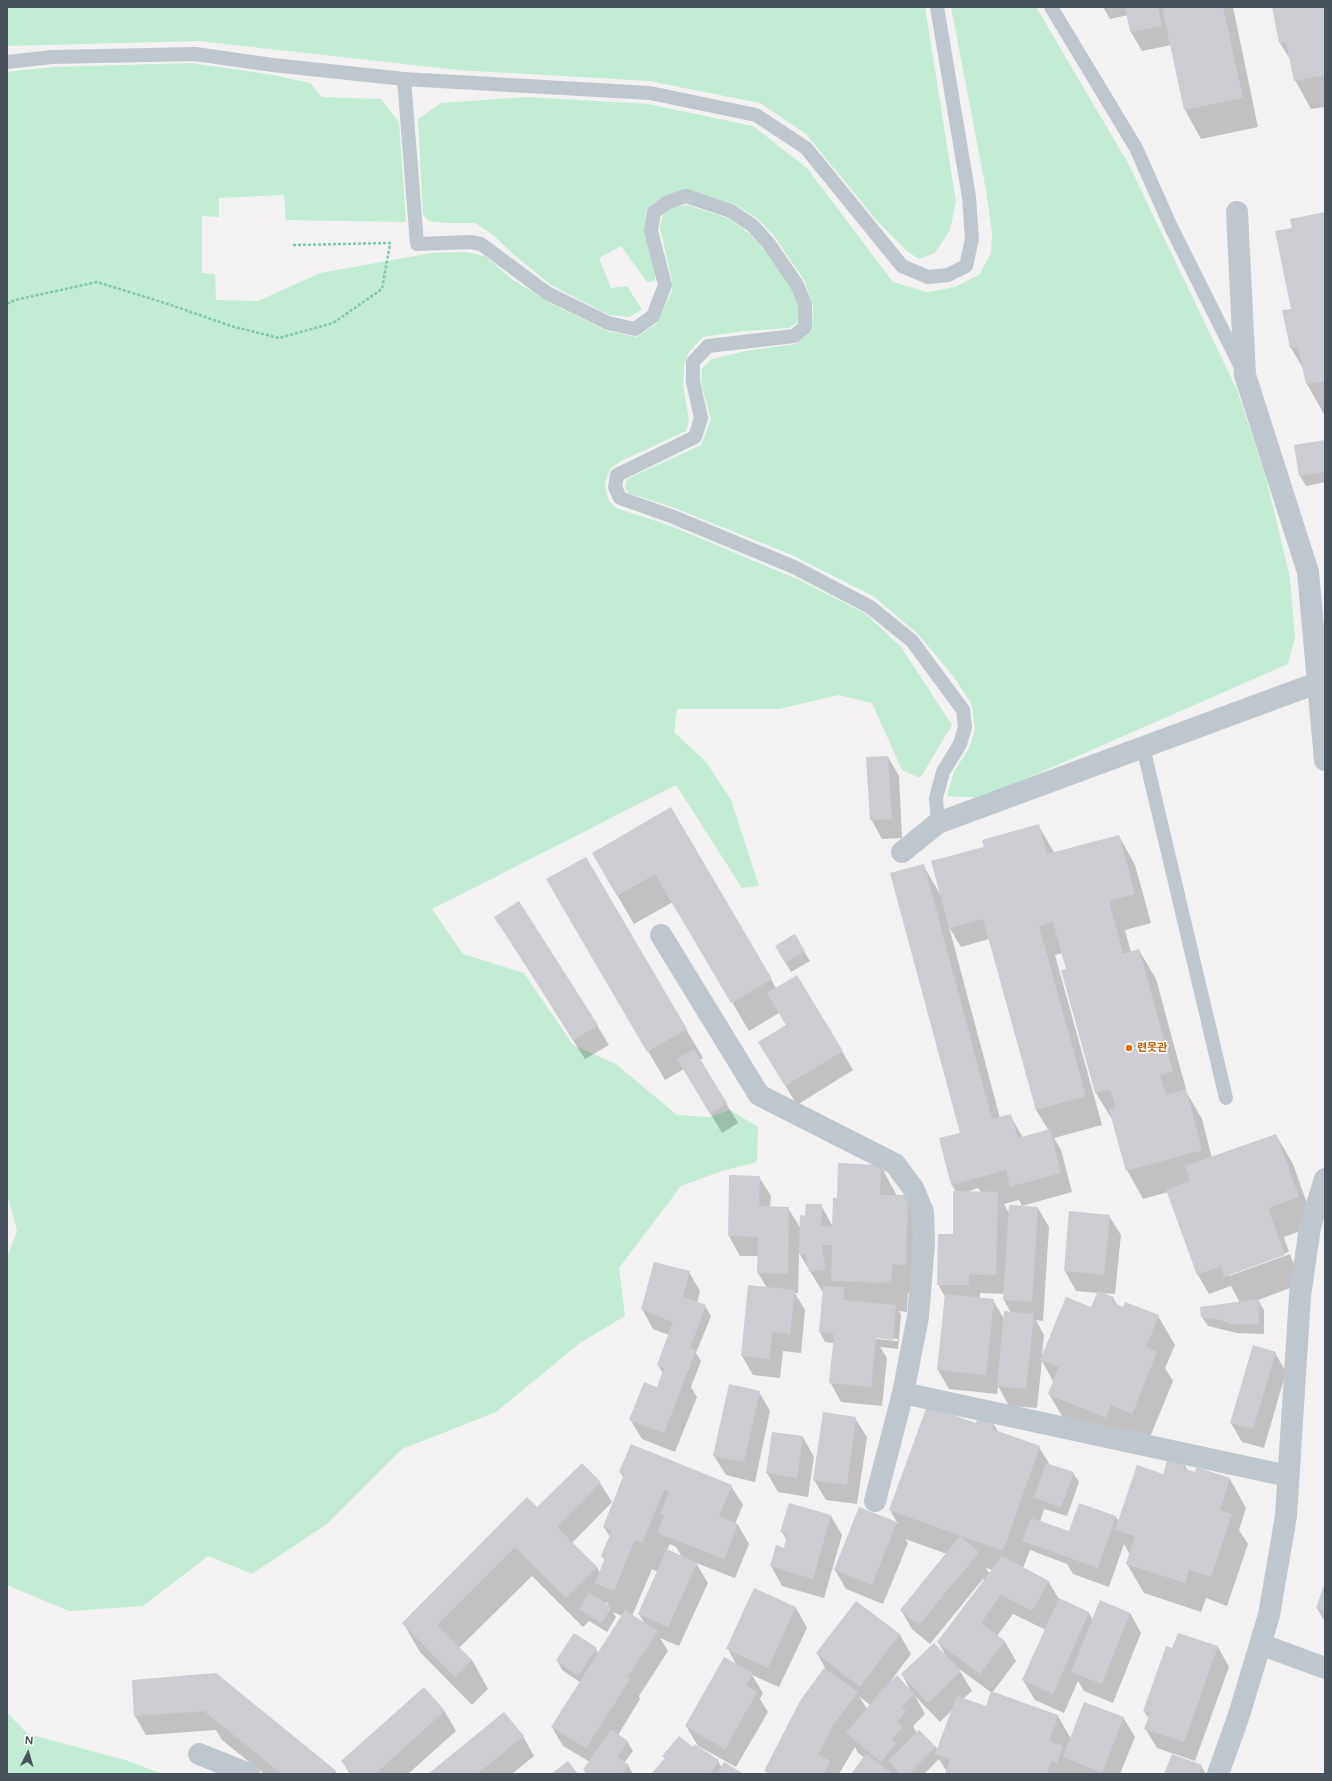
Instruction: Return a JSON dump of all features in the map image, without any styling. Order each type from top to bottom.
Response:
[{"type":"street","points":[[1237,212],[1245,375],[1308,572],[1322,681],[1325,760]]},
{"type":"street","points":[[902,852],[938,823],[1322,681]]},
{"type":"street","points":[[661,935],[759,1095],[895,1164],[913,1188],[924,1212],[924,1243],[918,1317],[903,1393],[875,1501]]},
{"type":"street","points":[[1218,1774],[1239,1715],[1269,1615],[1286,1516],[1300,1296],[1310,1227],[1325,1179]]},
{"type":"street","points":[[903,1393],[1288,1476]]},
{"type":"street","points":[[1260,1644],[1325,1668]]},
{"type":"street","points":[[199,1754],[250,1774]]},
{"type":"lane","points":[[7,62],[52,57],[195,54],[273,65],[404,79],[650,93],[756,115],[806,148],[902,266],[928,277],[948,275],[966,266],[972,239],[969,197],[937,7]]},
{"type":"lane","points":[[1052,7],[1136,148],[1171,227],[1245,375]]},
{"type":"lane","points":[[404,79],[417,244],[470,242],[481,244],[547,292],[608,323],[635,329],[653,316],[665,285],[651,231],[654,212],[668,202],[686,196],[731,211],[753,226],[769,244],[797,285],[805,304],[805,327],[794,336],[708,346],[693,362],[693,382],[701,418],[695,436],[617,475],[615,487],[620,498],[671,516],[794,567],[870,607],[912,640],[963,710],[966,727],[960,744],[943,772],[936,798],[938,823]]},
{"type":"lane","points":[[1143,747],[1226,1098]]},
{"type":"path","points":[[293,245],[390,243],[417,244]]},
{"type":"path","points":[[7,304],[15,300],[97,282],[168,304],[231,326],[279,338],[333,323],[382,289],[390,243]]},
{"type":"green space","points":[[7,7],[925,7],[956,202],[950,230],[935,253],[919,259],[907,251],[877,221],[806,134],[760,103],[649,81],[458,70],[198,41],[7,46]]},
{"type":"green space","points":[[951,7],[1036,7],[1128,163],[1237,390],[1265,474],[1290,577],[1295,638],[1288,664],[982,798],[947,796],[954,772],[969,748],[975,730],[972,705],[954,677],[918,634],[873,596],[792,555],[672,507],[628,493],[625,488],[627,479],[701,445],[711,419],[701,384],[702,368],[712,359],[746,351],[795,344],[812,331],[813,305],[804,280],[774,236],[757,218],[734,204],[687,190],[668,195],[652,204],[646,212],[645,231],[655,259],[655,281],[647,282],[621,246],[599,258],[611,288],[627,286],[642,310],[629,317],[609,315],[551,285],[513,254],[493,235],[475,223],[447,223],[429,221],[423,215],[418,119],[441,103],[526,97],[648,104],[753,126],[807,168],[893,282],[927,292],[955,287],[980,274],[991,253],[992,233],[986,190]]},
{"type":"green space","points":[[191,63],[273,75],[310,83],[322,97],[381,99],[399,122],[406,222],[286,220],[284,195],[219,198],[219,217],[202,216],[202,273],[215,274],[216,300],[258,301],[320,273],[432,253],[466,252],[485,256],[513,280],[552,304],[607,331],[637,337],[657,323],[672,291],[672,280],[660,227],[663,215],[672,207],[687,205],[730,219],[751,235],[767,253],[794,290],[799,308],[797,323],[789,328],[744,331],[703,337],[689,352],[684,365],[683,385],[689,420],[686,431],[619,462],[610,469],[605,483],[608,500],[616,508],[671,526],[797,579],[866,614],[901,647],[952,725],[920,778],[902,770],[872,703],[838,695],[779,709],[677,709],[674,732],[706,762],[731,800],[759,886],[742,888],[676,785],[432,909],[463,954],[524,973],[573,1045],[616,1064],[677,1115],[709,1117],[730,1110],[758,1127],[757,1162],[722,1171],[681,1186],[619,1268],[625,1316],[580,1343],[496,1412],[402,1449],[327,1524],[252,1574],[208,1556],[143,1606],[69,1611],[7,1585],[7,1258],[17,1231],[7,1193],[7,72],[53,67]]},
{"type":"green space","points":[[7,1713],[28,1734],[125,1760],[163,1774],[7,1774]]},
{"type":"building","points":[[1125,7],[1158,7],[1162,26],[1130,32]]},
{"type":"building","points":[[1162,7],[1223,7],[1243,98],[1184,110]]},
{"type":"building","points":[[1272,7],[1324,7],[1325,75],[1294,81],[1286,42],[1279,43]]},
{"type":"building","points":[[1325,212],[1325,381],[1306,384],[1298,347],[1290,348],[1282,310],[1291,309],[1275,231],[1292,228],[1290,219]]},
{"type":"building","points":[[1325,440],[1325,472],[1299,476],[1294,445]]},
{"type":"building","points":[[888,756],[892,819],[870,820],[866,757]]},
{"type":"building","points":[[671,807],[772,979],[731,1003],[655,874],[617,896],[592,853]]},
{"type":"building","points":[[1039,824],[1047,854],[1119,835],[1135,894],[1109,901],[1123,954],[1139,949],[1173,1072],[1160,1075],[1166,1095],[1186,1089],[1202,1150],[1126,1171],[1109,1110],[1116,1108],[1110,1089],[1095,1093],[1061,970],[1066,969],[1053,922],[1039,926],[1086,1096],[1036,1110],[983,919],[949,928],[931,861],[984,847],[982,840]]},
{"type":"building","points":[[586,857],[687,1029],[647,1052],[546,879]]},
{"type":"building","points":[[924,864],[992,1119],[1011,1114],[1018,1138],[1050,1129],[1061,1173],[1010,1187],[1006,1170],[951,1185],[939,1138],[960,1133],[890,873]]},
{"type":"building","points":[[519,901],[598,1025],[574,1040],[494,917]]},
{"type":"building","points":[[795,934],[805,951],[785,963],[775,946]]},
{"type":"building","points":[[797,975],[843,1051],[785,1086],[758,1042],[786,1025],[767,993]]},
{"type":"building","points":[[694,1049],[727,1103],[710,1114],[677,1059]]},
{"type":"building","points":[[1276,1134],[1299,1197],[1268,1208],[1285,1255],[1224,1277],[1221,1266],[1197,1275],[1166,1190],[1190,1181],[1185,1166]]},
{"type":"building","points":[[838,1163],[881,1165],[880,1195],[908,1195],[906,1265],[892,1264],[891,1283],[831,1281],[832,1245],[821,1245],[826,1269],[809,1272],[805,1254],[799,1254],[800,1215],[805,1216],[806,1204],[822,1204],[821,1226],[832,1227],[833,1198],[837,1198]]},
{"type":"building","points":[[729,1175],[760,1176],[759,1206],[789,1207],[788,1274],[757,1273],[758,1237],[728,1236]]},
{"type":"building","points":[[953,1191],[998,1192],[996,1275],[969,1274],[969,1285],[937,1285],[938,1234],[953,1234]]},
{"type":"building","points":[[1009,1205],[1038,1207],[1032,1302],[1003,1300]]},
{"type":"building","points":[[1069,1211],[1110,1215],[1104,1275],[1064,1271]]},
{"type":"building","points":[[654,1262],[690,1271],[683,1297],[706,1305],[690,1348],[696,1350],[664,1433],[629,1420],[644,1382],[657,1387],[664,1368],[657,1365],[673,1322],[641,1309]]},
{"type":"building","points":[[748,1285],[795,1290],[790,1334],[772,1332],[770,1359],[741,1356]]},
{"type":"building","points":[[823,1286],[844,1287],[843,1300],[896,1305],[893,1340],[876,1338],[871,1387],[829,1383],[834,1334],[819,1332]]},
{"type":"building","points":[[1098,1291],[1114,1297],[1112,1302],[1123,1307],[1125,1302],[1159,1315],[1146,1347],[1157,1352],[1132,1414],[1111,1405],[1106,1418],[1048,1394],[1059,1367],[1040,1360],[1066,1297],[1091,1307]]},
{"type":"building","points":[[945,1294],[994,1299],[986,1375],[937,1370]]},
{"type":"building","points":[[1259,1299],[1259,1324],[1231,1324],[1217,1319],[1201,1317],[1200,1307]]},
{"type":"building","points":[[1004,1311],[1034,1314],[1026,1389],[997,1386]]},
{"type":"building","points":[[1253,1345],[1276,1352],[1253,1429],[1230,1423]]},
{"type":"building","points":[[729,1384],[760,1391],[744,1462],[713,1456]]},
{"type":"building","points":[[927,1406],[976,1423],[978,1417],[994,1422],[992,1429],[1040,1446],[1003,1551],[889,1510]]},
{"type":"building","points":[[823,1412],[856,1417],[847,1485],[813,1480]]},
{"type":"building","points":[[772,1432],[803,1436],[797,1478],[766,1473]]},
{"type":"building","points":[[631,1444],[732,1485],[719,1516],[738,1524],[724,1559],[657,1533],[664,1516],[660,1514],[669,1492],[664,1490],[642,1543],[635,1540],[614,1591],[595,1583],[605,1558],[601,1556],[612,1530],[603,1527],[624,1474],[619,1472]]},
{"type":"building","points":[[1168,1458],[1185,1463],[1183,1468],[1195,1472],[1196,1467],[1230,1478],[1220,1510],[1232,1514],[1211,1577],[1189,1570],[1185,1583],[1126,1564],[1135,1536],[1115,1530],[1137,1465],[1163,1474]]},
{"type":"building","points":[[582,1463],[601,1482],[557,1527],[597,1567],[566,1598],[515,1547],[437,1625],[472,1660],[455,1677],[402,1623],[527,1497],[537,1507]]},
{"type":"building","points":[[1046,1463],[1074,1472],[1061,1507],[1034,1498]]},
{"type":"building","points":[[789,1503],[831,1515],[813,1579],[770,1566],[776,1545],[784,1548],[787,1534],[780,1532]]},
{"type":"building","points":[[1079,1503],[1116,1516],[1098,1568],[1022,1541],[1031,1518],[1069,1531]]},
{"type":"building","points":[[859,1507],[897,1522],[872,1585],[834,1570]]},
{"type":"building","points":[[960,1536],[979,1552],[919,1625],[900,1610]]},
{"type":"building","points":[[667,1549],[697,1563],[668,1627],[638,1614]]},
{"type":"building","points":[[1002,1556],[1049,1581],[1032,1611],[1001,1595],[981,1623],[1005,1641],[980,1674],[937,1642]]},
{"type":"building","points":[[1325,1582],[1325,1611],[1316,1608]]},
{"type":"building","points":[[754,1588],[796,1607],[768,1668],[726,1649]]},
{"type":"building","points":[[589,1593],[612,1607],[601,1623],[579,1609]]},
{"type":"building","points":[[1059,1598],[1089,1612],[1053,1694],[1022,1680]]},
{"type":"building","points":[[1100,1600],[1130,1613],[1102,1684],[1071,1672]]},
{"type":"building","points":[[856,1601],[900,1634],[860,1687],[816,1653]]},
{"type":"building","points":[[625,1610],[658,1631],[627,1678],[630,1679],[586,1748],[551,1727]]},
{"type":"building","points":[[574,1633],[597,1648],[578,1676],[556,1660]]},
{"type":"building","points":[[1178,1633],[1218,1646],[1184,1742],[1144,1729],[1150,1713],[1143,1711],[1166,1646],[1172,1648]]},
{"type":"building","points":[[934,1643],[961,1671],[928,1703],[901,1674]]},
{"type":"building","points":[[724,1657],[753,1673],[746,1685],[757,1692],[725,1749],[685,1726]]},
{"type":"building","points":[[824,1668],[858,1692],[833,1725],[818,1755],[830,1761],[824,1774],[771,1774],[764,1771],[800,1701]]},
{"type":"building","points":[[216,1673],[335,1770],[332,1774],[282,1774],[204,1711],[134,1716],[132,1680]]},
{"type":"building","points":[[897,1675],[914,1694],[901,1707],[906,1711],[897,1722],[903,1727],[892,1739],[896,1743],[881,1762],[846,1733],[881,1691]]},
{"type":"building","points":[[424,1687],[445,1711],[375,1774],[353,1774],[341,1761]]},
{"type":"building","points":[[991,1691],[1058,1715],[1049,1741],[1063,1746],[1057,1763],[1052,1761],[1047,1772],[1051,1774],[945,1774],[950,1759],[935,1754],[957,1696],[986,1706]]},
{"type":"building","points":[[1084,1702],[1124,1717],[1102,1773],[1063,1757]]},
{"type":"building","points":[[504,1712],[524,1736],[477,1774],[428,1774]]},
{"type":"building","points":[[611,1729],[628,1741],[617,1757],[629,1765],[622,1774],[588,1774],[583,1770]]},
{"type":"building","points":[[919,1730],[936,1747],[909,1774],[901,1774],[888,1761]]},
{"type":"building","points":[[679,1736],[693,1747],[694,1744],[719,1760],[710,1774],[651,1774],[665,1758],[662,1756]]},
{"type":"building","points":[[866,1754],[893,1774],[851,1774]]},
{"type":"building","points":[[1172,1754],[1202,1765],[1199,1774],[1164,1774]]},
{"type":"building","points":[[568,1761],[578,1774],[551,1774]]},
{"type":"building","points":[[724,1762],[744,1774],[717,1774]]},
{"type":"place","name":"련못관","points":[[1129,1048]]}]
